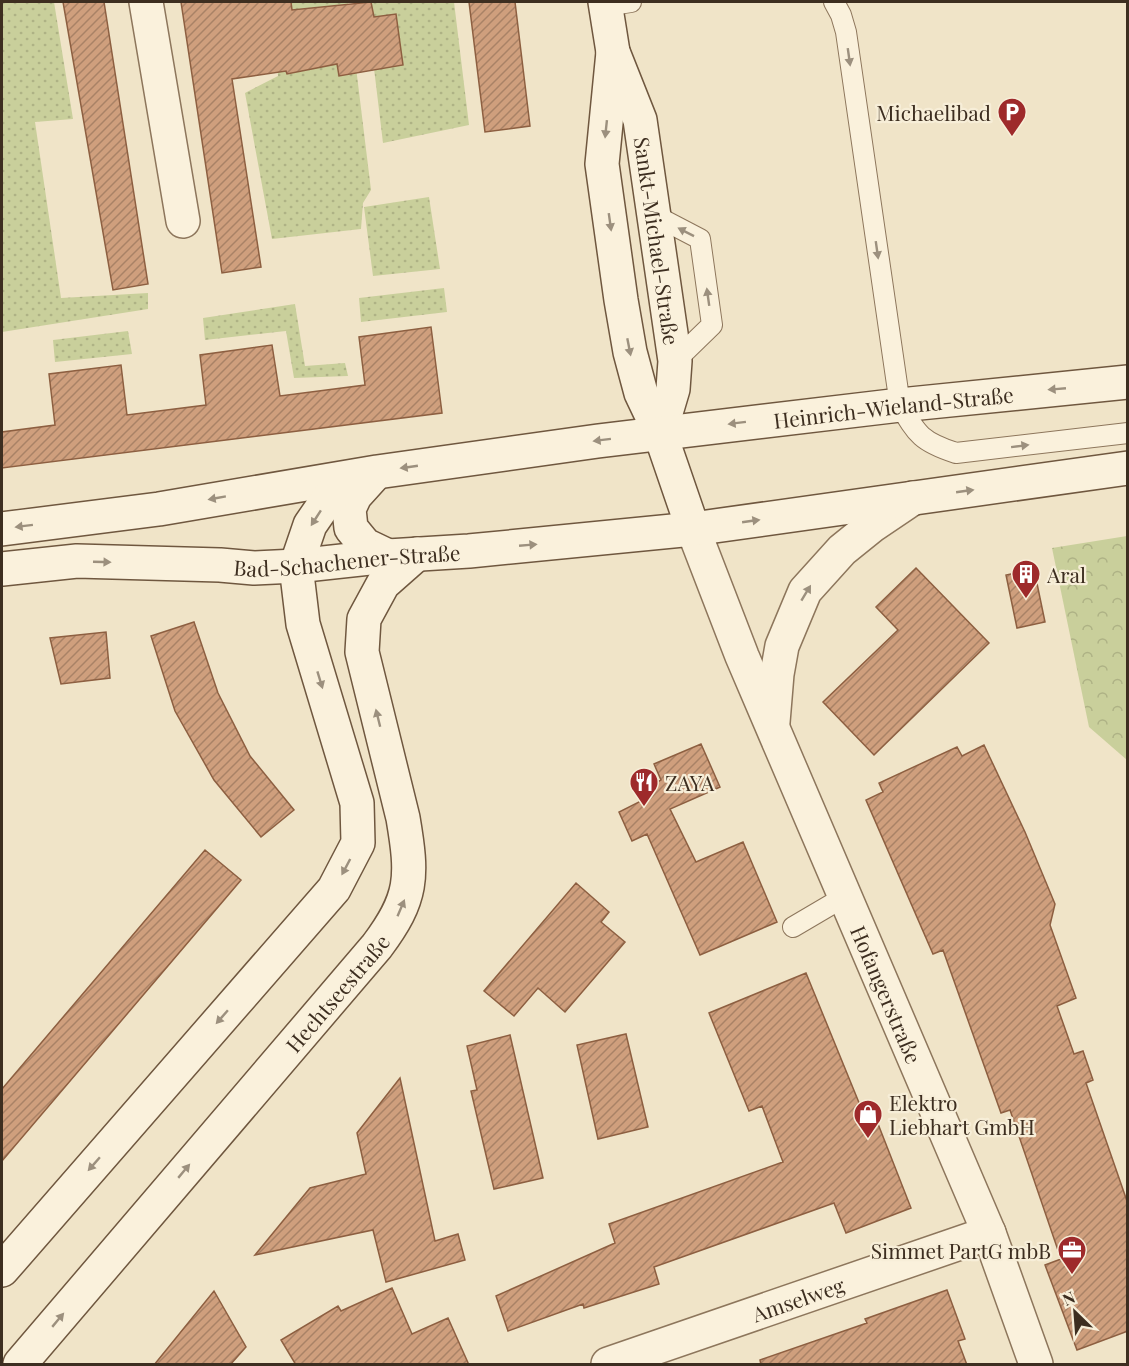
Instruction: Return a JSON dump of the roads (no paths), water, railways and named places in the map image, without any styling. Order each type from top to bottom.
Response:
[{"type":"street","points":[[146,2],[183,221]]},
{"type":"street","name":"Sankt-Michael-Straße","points":[[614,3],[613,52],[602,164],[630,352],[641,393],[660,433],[693,529]]},
{"type":"street","name":"Sankt-Michael-Straße","points":[[613,52],[640,120],[675,361],[674,389],[660,433]]},
{"type":"street","name":"Heinrich-Wieland-Straße","points":[[660,433],[900,405],[1128,382]]},
{"type":"street","points":[[2,529],[159,508],[377,472],[660,433]]},
{"type":"street","points":[[693,529],[1128,468]]},
{"type":"street","points":[[377,472],[355,496],[349,509],[351,528],[365,545],[402,555]]},
{"type":"street","points":[[2,1269],[334,889],[358,843],[357,803],[303,624],[296,566],[310,525],[332,494],[377,472]]},
{"type":"street","name":"Hofangerstraße","points":[[772,726],[782,646],[805,591],[842,550],[873,525],[914,498]]},
{"type":"street","name":"Bad-Schachener-Straße","points":[[2,569],[77,561],[254,568],[296,566],[693,529]]},
{"type":"street","name":"Hofangerstraße","points":[[693,529],[772,726],[989,1233],[1036,1365]]},
{"type":"street","name":"Hechtseestraße","points":[[20,1365],[377,946],[402,909],[408,890],[410,867],[408,846],[362,652],[364,619],[402,555]]},
{"type":"street","name":"Amselweg","points":[[608,1365],[989,1233]]},
{"type":"lane","points":[[834,2],[842,15],[846,32],[900,405],[913,428],[932,445],[956,453],[1128,433]]},
{"type":"lane","points":[[793,927],[844,897]]},
{"type":"place","name":"Michaelibad","points":[[1012,138]]},
{"type":"place","name":"Aral","points":[[1026,600]]},
{"type":"place","name":"ZAYA","points":[[644,808]]},
{"type":"place","name":"Elektro Liebhart GmbH","points":[[868,1140]]},
{"type":"place","name":"Simmet PartG mbB","points":[[1072,1276]]}]
